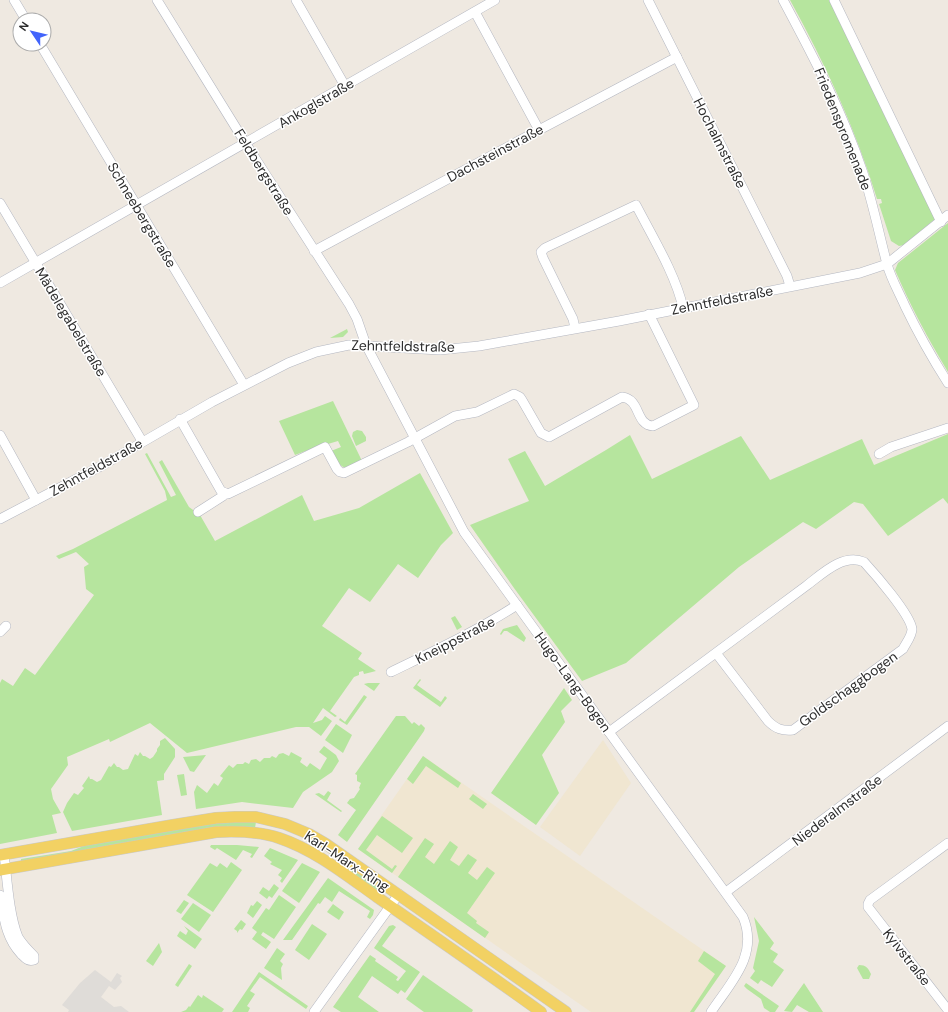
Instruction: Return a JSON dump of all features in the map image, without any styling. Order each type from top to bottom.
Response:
[{"type":"main road","name":"Karl-Marx-Ring","points":[[2,855],[216,818],[256,817],[285,824],[309,834],[326,844],[566,1012]]},
{"type":"main road","name":"Karl-Marx-Ring","points":[[3,869],[216,832],[253,832],[279,838],[297,844],[313,853],[541,1012]]},
{"type":"street","points":[[14,0],[21,12]]},
{"type":"street","name":"Feldbergstraße","points":[[157,0],[246,144],[351,308],[357,319],[366,345]]},
{"type":"street","points":[[296,0],[345,86]]},
{"type":"street","name":"Ankoglstraße","points":[[0,283],[246,144],[495,0]]},
{"type":"street","name":"Hochalmstraße","points":[[648,0],[784,270],[790,286]]},
{"type":"street","name":"Friedenspromenade","points":[[783,0],[826,82],[853,147],[873,204],[887,264],[894,284],[929,352],[948,383]]},
{"type":"street","points":[[834,0],[944,218]]},
{"type":"street","points":[[475,12],[539,130]]},
{"type":"street","name":"Schneebergstraße","points":[[45,52],[244,386]]},
{"type":"street","name":"Dachsteinstraße","points":[[314,250],[677,57]]},
{"type":"street","name":"Mädelegabelstraße","points":[[0,203],[142,441]]},
{"type":"street","points":[[575,328],[573,320],[541,252],[544,248],[636,205],[667,265],[682,298],[683,308]]},
{"type":"street","name":"Zehntfeldstraße","points":[[0,518],[103,464],[180,419],[288,363],[316,352],[348,344],[419,349],[450,349],[479,346],[864,272],[887,264],[944,218]]},
{"type":"street","points":[[180,419],[221,491],[228,494],[277,469],[326,447],[337,469],[344,473],[415,438],[455,416],[476,412],[514,394],[520,397],[541,433],[549,437],[622,397],[628,398],[632,401],[642,421],[649,426],[653,426],[694,405],[649,314]]},
{"type":"street","name":"Hugo-Lang-Bogen","points":[[366,345],[464,532],[743,917],[746,924],[749,943],[742,966],[711,1012]]},
{"type":"street","points":[[878,454],[891,447],[948,428]]},
{"type":"street","points":[[0,435],[36,500]]},
{"type":"street","points":[[198,512],[223,496],[225,493]]},
{"type":"street","name":"Goldschaggbogen","points":[[609,732],[819,576],[840,562],[850,559],[858,559],[864,562],[909,619],[912,630],[903,649],[793,730],[783,731],[773,726],[716,653]]},
{"type":"street","name":"Kneippstraße","points":[[391,672],[463,638],[517,606]]},
{"type":"street","name":"Niederalmstraße","points":[[726,892],[948,726]]},
{"type":"street","name":"Kyivstraße","points":[[948,843],[870,900],[868,904],[868,907],[948,1010]]},
{"type":"street","points":[[0,895],[6,930],[10,938],[16,948],[26,959],[29,961],[34,960],[34,956],[25,948],[16,931],[3,869],[2,855]]},
{"type":"street","points":[[314,1012],[399,894]]},
{"type":"shaded area","points":[[603,740],[631,783],[580,856],[540,827]]},
{"type":"shaded area","points":[[423,756],[726,966],[694,1012],[591,1012],[358,849]]},
{"type":"shaded area","points":[[95,970],[111,982],[117,973],[122,976],[120,978],[122,982],[115,990],[109,986],[101,997],[114,1007],[121,1006],[129,1012],[68,1012],[69,1010],[62,1005],[80,983]]},
{"type":"green space","points":[[790,0],[829,0],[935,219],[904,245],[899,246],[891,241],[879,204],[882,203],[881,199],[877,199],[869,173],[839,97]]},
{"type":"green space","points":[[948,223],[948,372],[920,322],[895,270],[898,263]]},
{"type":"green space","points":[[347,329],[348,332],[343,337],[330,338]]},
{"type":"green space","points":[[333,401],[362,461],[346,467],[343,467],[338,462],[331,451],[341,447],[338,441],[295,455],[279,421]]},
{"type":"green space","points":[[357,430],[362,431],[366,437],[366,441],[356,446],[352,436],[353,432]]},
{"type":"green space","points":[[948,434],[948,504],[943,498],[888,536],[863,504],[854,502],[816,529],[803,522],[739,567],[626,663],[582,681],[470,525],[529,501],[508,459],[525,451],[545,486],[630,435],[652,479],[741,436],[770,480],[862,439],[874,465]]},
{"type":"green space","points":[[147,453],[171,497],[176,495],[159,462],[162,460],[189,507],[200,515],[215,541],[302,495],[314,521],[359,508],[420,473],[453,533],[441,545],[418,578],[398,564],[370,602],[349,588],[322,626],[362,653],[358,659],[376,671],[364,674],[363,671],[359,672],[359,675],[354,677],[330,711],[337,716],[335,717],[323,708],[313,723],[322,720],[325,716],[332,721],[321,736],[309,727],[296,727],[187,753],[150,723],[110,742],[109,739],[67,757],[68,765],[51,789],[53,799],[61,813],[52,815],[57,833],[0,844],[0,683],[2,679],[13,686],[25,668],[35,675],[94,595],[86,589],[84,567],[89,564],[76,552],[59,559],[56,556],[73,549],[167,500],[165,491],[145,454]]},
{"type":"green space","points":[[455,616],[462,627],[457,630],[451,618]]},
{"type":"green space","points":[[517,625],[526,638],[524,642],[507,631],[504,631],[501,635],[500,634],[503,629]]},
{"type":"green space","points":[[420,679],[421,680],[417,685],[441,702],[445,696],[447,698],[440,707],[413,688]]},
{"type":"green space","points":[[380,683],[374,691],[364,684]]},
{"type":"green space","points":[[564,688],[572,700],[561,711],[565,722],[542,755],[559,793],[536,825],[491,793]]},
{"type":"green space","points":[[364,695],[367,697],[347,725],[339,720],[340,718],[345,722]]},
{"type":"green space","points":[[396,716],[405,716],[412,724],[414,722],[419,726],[421,724],[425,728],[424,731],[347,842],[338,835],[356,810],[347,803],[350,799],[354,798],[360,789],[361,783],[357,781],[357,775],[355,774]]},
{"type":"green space","points":[[336,724],[352,735],[343,753],[325,740]]},
{"type":"green space","points":[[165,738],[175,749],[175,757],[164,774],[164,780],[157,781],[162,815],[72,831],[63,812],[74,793],[78,795],[84,788],[82,786],[89,776],[90,779],[97,782],[101,780],[109,766],[111,767],[114,763],[117,767],[123,770],[128,769],[135,754],[138,756],[140,752],[143,756],[150,759],[157,751],[160,741]]},
{"type":"green space","points":[[324,746],[336,755],[339,761],[332,772],[303,792],[293,808],[242,802],[196,809],[194,792],[197,785],[207,793],[214,783],[218,786],[223,778],[220,776],[229,765],[233,768],[237,764],[243,764],[245,762],[249,764],[251,760],[256,759],[260,762],[264,758],[270,758],[272,756],[276,758],[279,754],[283,753],[289,756],[291,752],[302,758],[300,762],[307,767],[310,763],[320,770],[327,758],[319,752]]},
{"type":"green space","points":[[206,755],[194,772],[190,771],[183,757]]},
{"type":"green space","points":[[423,756],[461,783],[458,788],[426,766],[413,784],[407,779]]},
{"type":"green space","points":[[184,774],[187,795],[181,796],[177,775]]},
{"type":"green space","points":[[328,791],[331,793],[327,800],[342,811],[341,812],[315,794],[319,793],[324,796]]},
{"type":"green space","points":[[473,794],[487,804],[483,809],[469,799]]},
{"type":"green space","points":[[382,816],[413,838],[402,853],[377,835],[366,850],[392,869],[395,865],[397,866],[392,873],[358,849]]},
{"type":"green space","points":[[220,822],[256,822],[255,828],[21,862],[21,859],[71,851],[89,844]]},
{"type":"green space","points":[[425,838],[434,844],[425,857],[434,864],[450,841],[458,847],[450,860],[459,866],[468,854],[477,860],[468,873],[477,880],[487,867],[495,873],[467,913],[477,921],[476,923],[489,932],[485,938],[398,877]]},
{"type":"green space","points":[[211,845],[259,847],[252,858],[250,857],[252,854],[243,850],[236,860],[217,848],[215,850],[210,847]]},
{"type":"green space","points":[[270,848],[298,860],[282,883],[280,881],[282,878],[278,875],[282,870],[270,864],[272,862],[264,856]]},
{"type":"green space","points":[[342,861],[381,888],[378,893],[339,866]]},
{"type":"green space","points":[[231,862],[242,870],[213,912],[187,895],[210,863],[217,867],[220,863],[227,868]]},
{"type":"green space","points":[[302,863],[320,872],[299,903],[282,891]]},
{"type":"green space","points":[[328,878],[374,910],[373,915],[370,919],[367,917],[370,911],[339,891],[332,902],[325,897],[320,904],[318,903],[292,940],[283,940]]},
{"type":"green space","points":[[274,884],[279,888],[272,898],[269,896],[267,899],[259,893],[263,887],[269,891]]},
{"type":"green space","points":[[279,895],[296,907],[274,939],[263,932],[261,935],[271,942],[266,949],[252,939],[257,932],[252,928],[266,908],[269,910]]},
{"type":"green space","points":[[184,900],[189,903],[181,914],[176,911]]},
{"type":"green space","points":[[257,901],[262,905],[253,918],[247,913],[251,905],[253,906]]},
{"type":"green space","points":[[193,903],[211,915],[199,932],[181,919]]},
{"type":"green space","points":[[333,904],[344,912],[339,920],[327,912]]},
{"type":"green space","points":[[754,917],[774,943],[770,949],[778,954],[773,962],[784,970],[772,987],[761,980],[758,984],[750,978],[755,971],[753,968],[759,941]]},
{"type":"green space","points":[[241,920],[246,924],[242,930],[240,929],[237,933],[234,929]]},
{"type":"green space","points":[[312,924],[327,934],[309,960],[295,950]]},
{"type":"green space","points":[[393,925],[396,927],[382,946],[420,972],[405,993],[401,990],[398,994],[372,976],[358,997],[379,1012],[341,1012],[333,1007],[370,955],[376,959],[375,961],[398,977],[396,980],[398,981],[406,971],[374,948],[389,926]]},
{"type":"green space","points":[[184,926],[202,939],[195,949],[177,936],[180,931],[186,935],[188,931]]},
{"type":"green space","points":[[159,943],[162,952],[153,966],[146,961]]},
{"type":"green space","points":[[277,948],[285,954],[280,961],[283,964],[281,968],[282,980],[264,968]]},
{"type":"green space","points":[[704,951],[726,966],[694,1012],[690,1012],[715,974],[698,961]]},
{"type":"green space","points":[[189,964],[192,966],[178,987],[175,985]]},
{"type":"green space","points":[[859,965],[865,966],[869,970],[871,974],[869,979],[863,979],[857,968]]},
{"type":"green space","points":[[259,972],[308,1006],[306,1009],[260,977],[250,991],[255,994],[247,1006],[250,1008],[248,1012],[232,1012]]},
{"type":"green space","points":[[423,975],[473,1010],[472,1012],[424,1012],[406,999]]},
{"type":"green space","points":[[746,983],[779,1006],[775,1012],[770,1012],[764,1008],[761,999],[744,986]]},
{"type":"green space","points":[[804,983],[823,1012],[809,1012],[797,1005],[792,1012],[784,1011]]},
{"type":"green space","points":[[198,995],[202,998],[203,995],[224,1009],[222,1012],[181,1012],[186,1010],[189,1006],[190,1007]]}]
